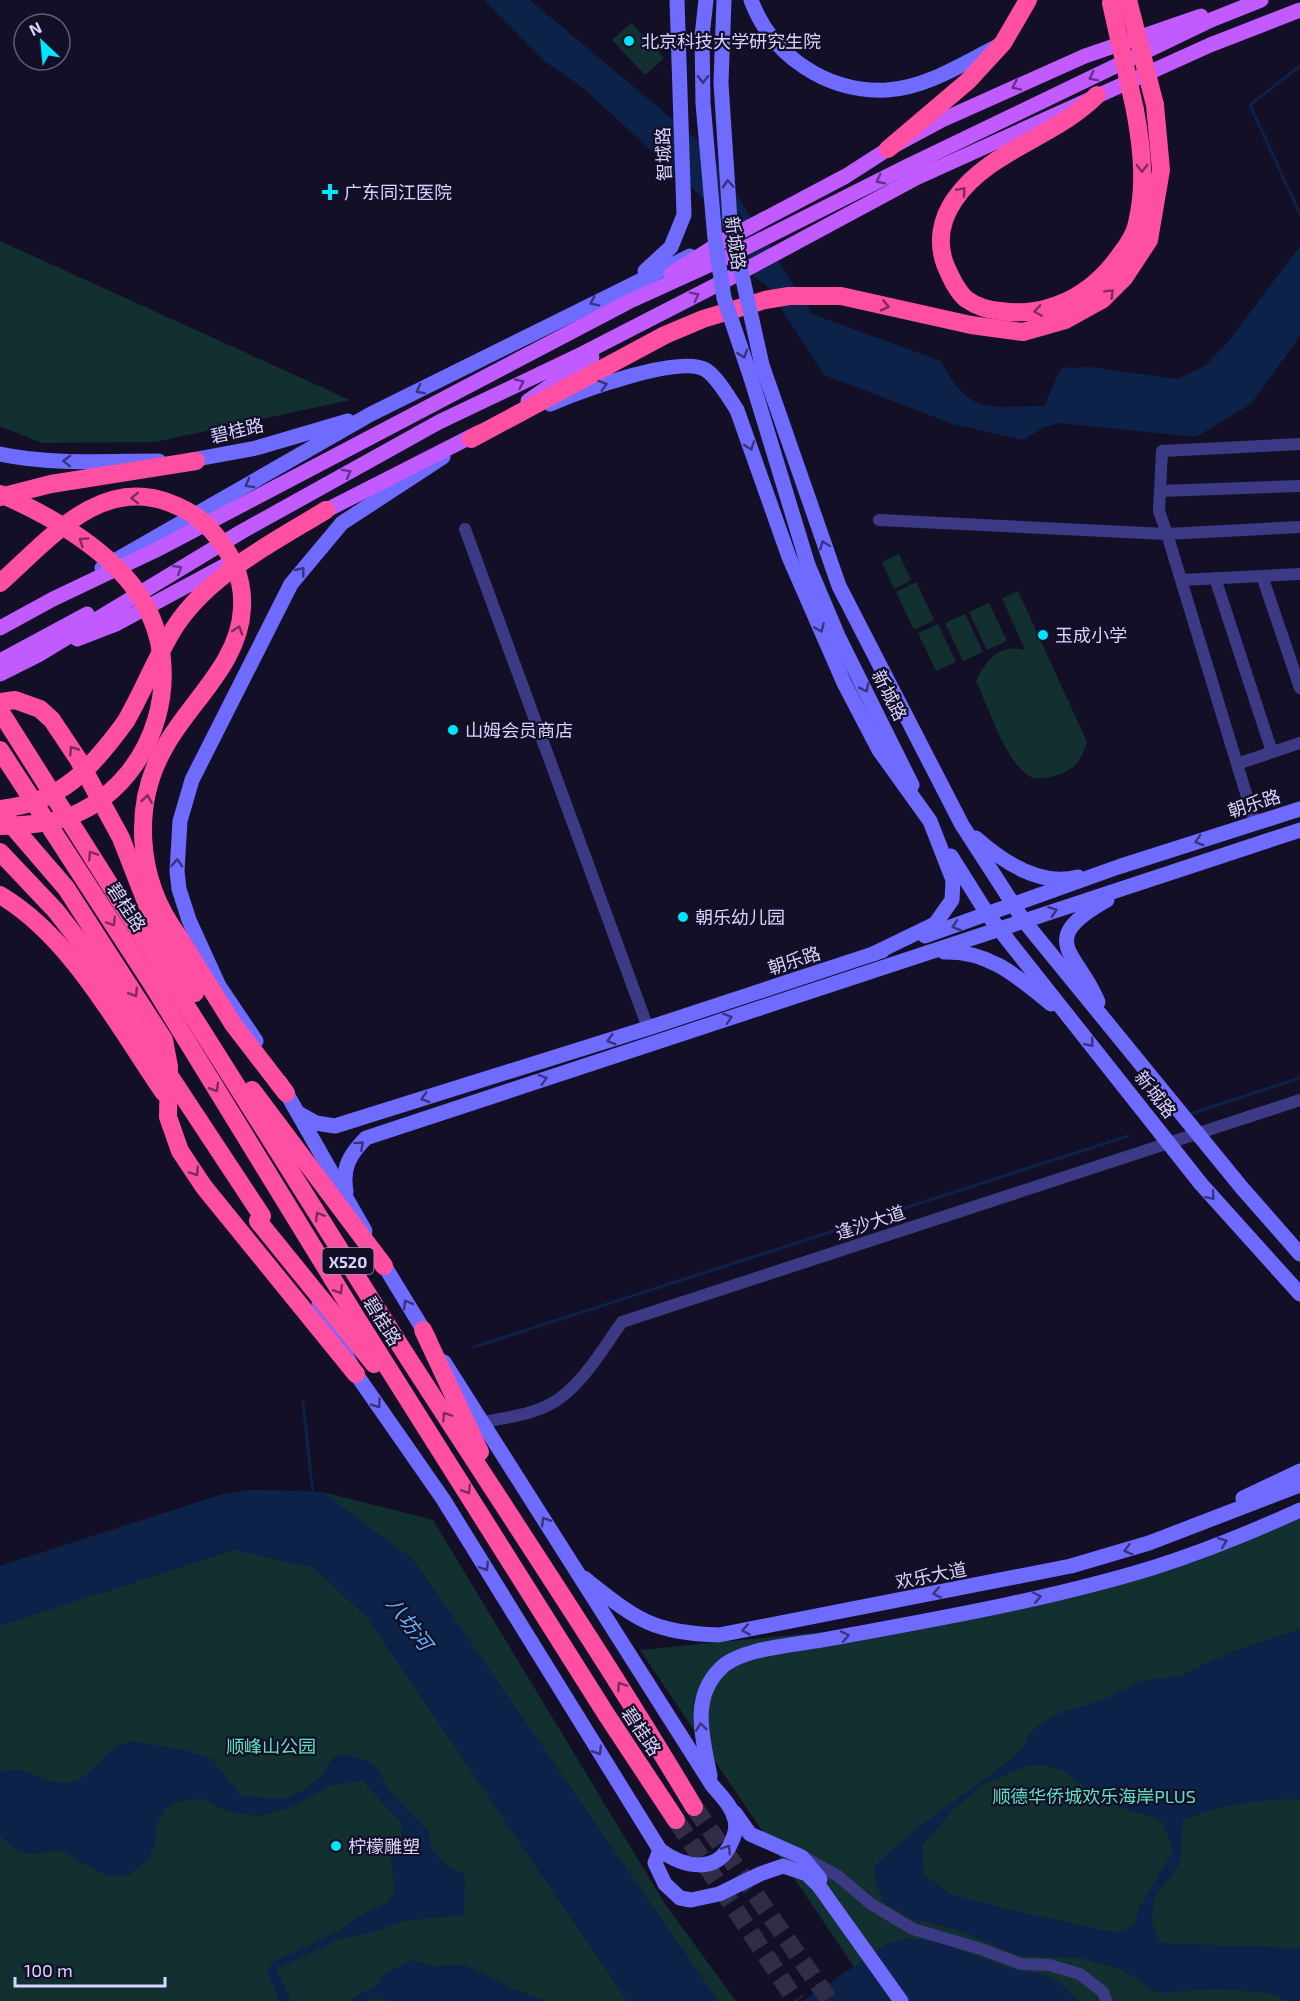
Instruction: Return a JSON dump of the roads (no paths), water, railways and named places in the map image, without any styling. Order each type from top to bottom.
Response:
[{"type":"highway","points":[[888,149],[968,81],[1003,43],[1028,0]]},
{"type":"highway","points":[[471,439],[665,335],[739,308],[789,296],[841,296],[971,326],[1023,332],[1065,320],[1103,299],[1124,278],[1149,240],[1161,170],[1155,105],[1116,1]]},
{"type":"highway","points":[[1096,94],[1069,118],[976,175],[954,200],[942,224],[940,242],[951,280],[966,298],[986,309],[1015,313],[1044,310],[1068,302],[1089,289],[1108,272],[1137,226],[1141,204],[1142,152],[1116,1]]},
{"type":"highway","points":[[1,495],[51,484],[196,461]]},
{"type":"highway","points":[[0,826],[56,820],[80,812],[117,787],[136,765],[152,737],[164,670],[158,633],[141,597],[127,580],[85,542],[22,503],[1,495]]},
{"type":"highway","points":[[0,583],[70,520],[109,500],[126,497],[161,499],[191,512],[207,525],[231,556],[242,588],[242,608],[238,631],[219,671],[166,744],[156,765],[149,785],[144,817],[143,851],[154,894],[177,934],[233,1024],[286,1093]]},
{"type":"highway","points":[[326,510],[242,562],[201,597],[171,634],[126,721],[91,767],[77,779],[47,797],[0,810],[66,888],[164,1040],[169,1067],[168,1117],[180,1151],[204,1187],[356,1374]]},
{"type":"highway","points":[[1,708],[15,700],[40,709],[52,720],[78,759],[121,838],[158,933],[258,1097]]},
{"type":"highway","name":"X520","points":[[1,708],[511,1519],[631,1702],[694,1808]]},
{"type":"highway","name":"碧桂路","points":[[0,750],[152,984],[425,1426],[676,1820]]},
{"type":"highway","points":[[0,852],[56,911],[90,955],[260,1218]]},
{"type":"highway","points":[[0,895],[26,910],[75,964],[165,1095],[306,1281],[425,1426]]},
{"type":"highway","points":[[198,1022],[258,1097],[384,1266]]},
{"type":"highway","points":[[423,1330],[511,1519]]},
{"type":"main road","points":[[628,302],[723,241],[846,176],[888,149],[987,98],[1084,56],[1248,0]]},
{"type":"main road","points":[[0,638],[156,550],[628,302],[729,256],[906,167],[1190,30],[1261,0]]},
{"type":"main road","points":[[38,655],[151,585],[439,422],[730,279],[916,178],[1096,94],[1263,23],[1300,10]]},
{"type":"main road","points":[[0,674],[38,655],[116,624],[326,510],[471,439],[649,320]]},
{"type":"main road","points":[[0,628],[53,599],[156,550]]},
{"type":"main road","points":[[0,661],[85,615],[151,585]]},
{"type":"street","name":"智城路","points":[[628,285],[671,247],[684,215],[677,0]]},
{"type":"street","name":"新城路","points":[[706,0],[702,36],[703,103],[715,239],[724,298],[808,565],[838,636],[892,740],[930,821],[988,915],[1201,1184],[1300,1294]]},
{"type":"street","name":"新城路","points":[[724,0],[721,83],[730,221],[762,365],[839,586],[911,730],[962,825],[1013,906],[1198,1134],[1300,1254]]},
{"type":"street","points":[[751,0],[766,26],[793,61],[824,80],[853,86],[888,90],[924,81],[1003,43]]},
{"type":"street","points":[[53,599],[153,537],[371,414],[628,285],[723,241]]},
{"type":"street","points":[[873,954],[935,924],[952,900],[953,880],[930,821],[879,750],[844,683],[789,557],[737,410],[728,395],[705,370],[684,364],[647,372],[559,400],[471,439],[342,523],[291,584],[198,764],[180,821],[177,872],[179,889],[189,920],[219,986],[261,1049],[348,1197],[384,1266],[423,1330],[484,1422],[576,1572],[712,1785],[750,1834],[838,1876],[871,1904],[913,1929],[981,1949],[1021,1964],[1049,1965],[1080,1974],[1103,1992],[1106,2001]]},
{"type":"street","name":"碧桂路","points":[[0,454],[24,459],[62,461],[196,461],[256,448],[371,414]]},
{"type":"street","points":[[1255,823],[1159,511],[1162,451],[1300,444]]},
{"type":"street","points":[[1160,491],[1300,486]]},
{"type":"street","points":[[879,520],[1167,534],[1300,527]]},
{"type":"street","points":[[465,529],[648,1028]]},
{"type":"street","points":[[1182,580],[1300,574]]},
{"type":"street","points":[[1262,576],[1300,687]]},
{"type":"street","points":[[1215,578],[1272,752]]},
{"type":"street","points":[[1237,764],[1300,743]]},
{"type":"street","name":"朝乐路","points":[[298,1112],[316,1123],[335,1126],[648,1028],[988,915],[1118,867],[1300,809]]},
{"type":"street","points":[[962,825],[991,852],[1028,874],[1070,879],[1118,867]]},
{"type":"street","name":"朝乐路","points":[[348,1197],[344,1178],[349,1154],[366,1138],[1300,830]]},
{"type":"street","points":[[1104,1018],[1089,983],[1069,956],[1068,934],[1085,912],[1130,885]]},
{"type":"street","points":[[929,952],[960,951],[1011,970],[1076,1026]]},
{"type":"street","name":"逢沙大道","points":[[484,1422],[524,1414],[559,1399],[587,1370],[622,1322],[1300,1100]]},
{"type":"street","points":[[393,1108],[376,1117],[376,1123],[380,1127],[399,1127]]},
{"type":"street","points":[[1274,1267],[1300,1302]]},
{"type":"street","points":[[306,1281],[356,1374],[443,1499],[660,1850],[683,1863],[696,1866],[713,1863],[723,1856],[734,1837],[736,1828],[731,1809]]},
{"type":"street","points":[[1149,1544],[1300,1471]]},
{"type":"street","name":"欢乐大道","points":[[576,1572],[630,1614],[656,1627],[682,1634],[719,1635],[1071,1566],[1149,1544],[1300,1485]]},
{"type":"street","points":[[712,1785],[700,1721],[702,1702],[709,1683],[721,1667],[747,1654],[902,1625],[1107,1581],[1188,1556],[1300,1510]]},
{"type":"street","points":[[897,1601],[902,1625]]},
{"type":"street","points":[[660,1850],[655,1863],[665,1884],[680,1898],[691,1900],[718,1894],[783,1866],[807,1874],[832,1899],[901,2001]]},
{"type":"street","points":[[802,1857],[907,2001]]},
{"type":"water","points":[[484,0],[530,0],[708,149],[812,314],[941,361],[961,391],[982,404],[1009,407],[1044,406],[1061,368],[1090,367],[1177,379],[1205,366],[1228,342],[1300,246],[1300,336],[1251,404],[1196,437],[1059,423],[1042,428],[1024,440],[953,424],[824,375],[766,285],[755,278],[702,197],[582,87],[544,61]]},
{"type":"water","name":"八坊河","points":[[253,1490],[322,1492],[414,1560],[718,2001],[627,2001],[368,1619],[314,1568],[234,1550],[0,1626],[0,1566],[220,1495]]},
{"type":"water","points":[[1300,1629],[1300,1799],[1240,1804],[1183,1820],[1180,1863],[1153,1900],[1152,1923],[1160,1943],[1300,1948],[1300,2001],[1289,2001],[1269,1993],[1216,1989],[1159,1993],[1120,1969],[1081,1958],[1019,1956],[953,1928],[911,1919],[884,1903],[875,1881],[874,1866],[917,1828],[1009,1761],[1024,1746],[1030,1733],[1041,1723],[1064,1711],[1100,1701],[1143,1680],[1180,1676],[1231,1652]],"holes":[[[1030,1765],[1045,1765],[1062,1770],[1097,1797],[1128,1810],[1155,1817],[1163,1823],[1173,1851],[1138,1910],[1134,1924],[1117,1933],[951,1894],[924,1875],[922,1846],[953,1810],[983,1784]]]},
{"type":"water","points":[[132,1741],[189,1751],[212,1759],[241,1796],[284,1799],[303,1790],[320,1777],[334,1757],[345,1754],[374,1764],[394,1797],[429,1831],[432,1851],[449,1867],[465,1875],[464,1915],[403,1921],[371,1933],[339,1939],[276,1969],[292,2001],[280,2001],[267,1971],[272,1963],[341,1930],[357,1917],[386,1903],[395,1892],[391,1857],[402,1836],[400,1821],[362,1781],[331,1785],[290,1808],[257,1816],[230,1812],[203,1799],[181,1801],[164,1809],[156,1827],[155,1845],[149,1859],[129,1875],[110,1877],[60,1850],[27,1853],[15,1848],[0,1836],[0,1773],[8,1770],[25,1771],[50,1781],[67,1783],[87,1774],[115,1747]]},
{"type":"water","points":[[908,1938],[938,1942],[1005,1967],[1046,1975],[1062,1984],[1079,2001],[803,2001],[888,1943]]},
{"type":"water","points":[[412,1960],[432,1966],[465,1965],[516,1990],[547,2001],[391,2001],[375,1998],[370,2001],[348,2001],[380,1983],[383,1974]]},
{"type":"waterway","points":[[1300,66],[1250,105],[1300,214]]},
{"type":"waterway","points":[[1190,1114],[1300,1078]]},
{"type":"waterway","points":[[474,1347],[1128,1136]]},
{"type":"waterway","points":[[303,1402],[313,1495]]},
{"type":"tunnel","points":[[694,1807],[830,2001]]},
{"type":"tunnel","points":[[676,1820],[796,2001]]},
{"type":"place","name":"北京科技大学研究生院","points":[[629,41]]},
{"type":"place","name":"广东同江医院","points":[[330,192]]},
{"type":"place","name":"玉成小学","points":[[1043,635]]},
{"type":"place","name":"山姆会员商店","points":[[453,730]]},
{"type":"place","name":"朝乐幼儿园","points":[[683,917]]},
{"type":"place","name":"柠檬雕塑","points":[[336,1846]]},
{"type":"park label","name":"顺峰山公园","points":[[271,1746]]},
{"type":"park label","name":"顺德华侨城欢乐海岸PLUS","points":[[1094,1796]]}]
